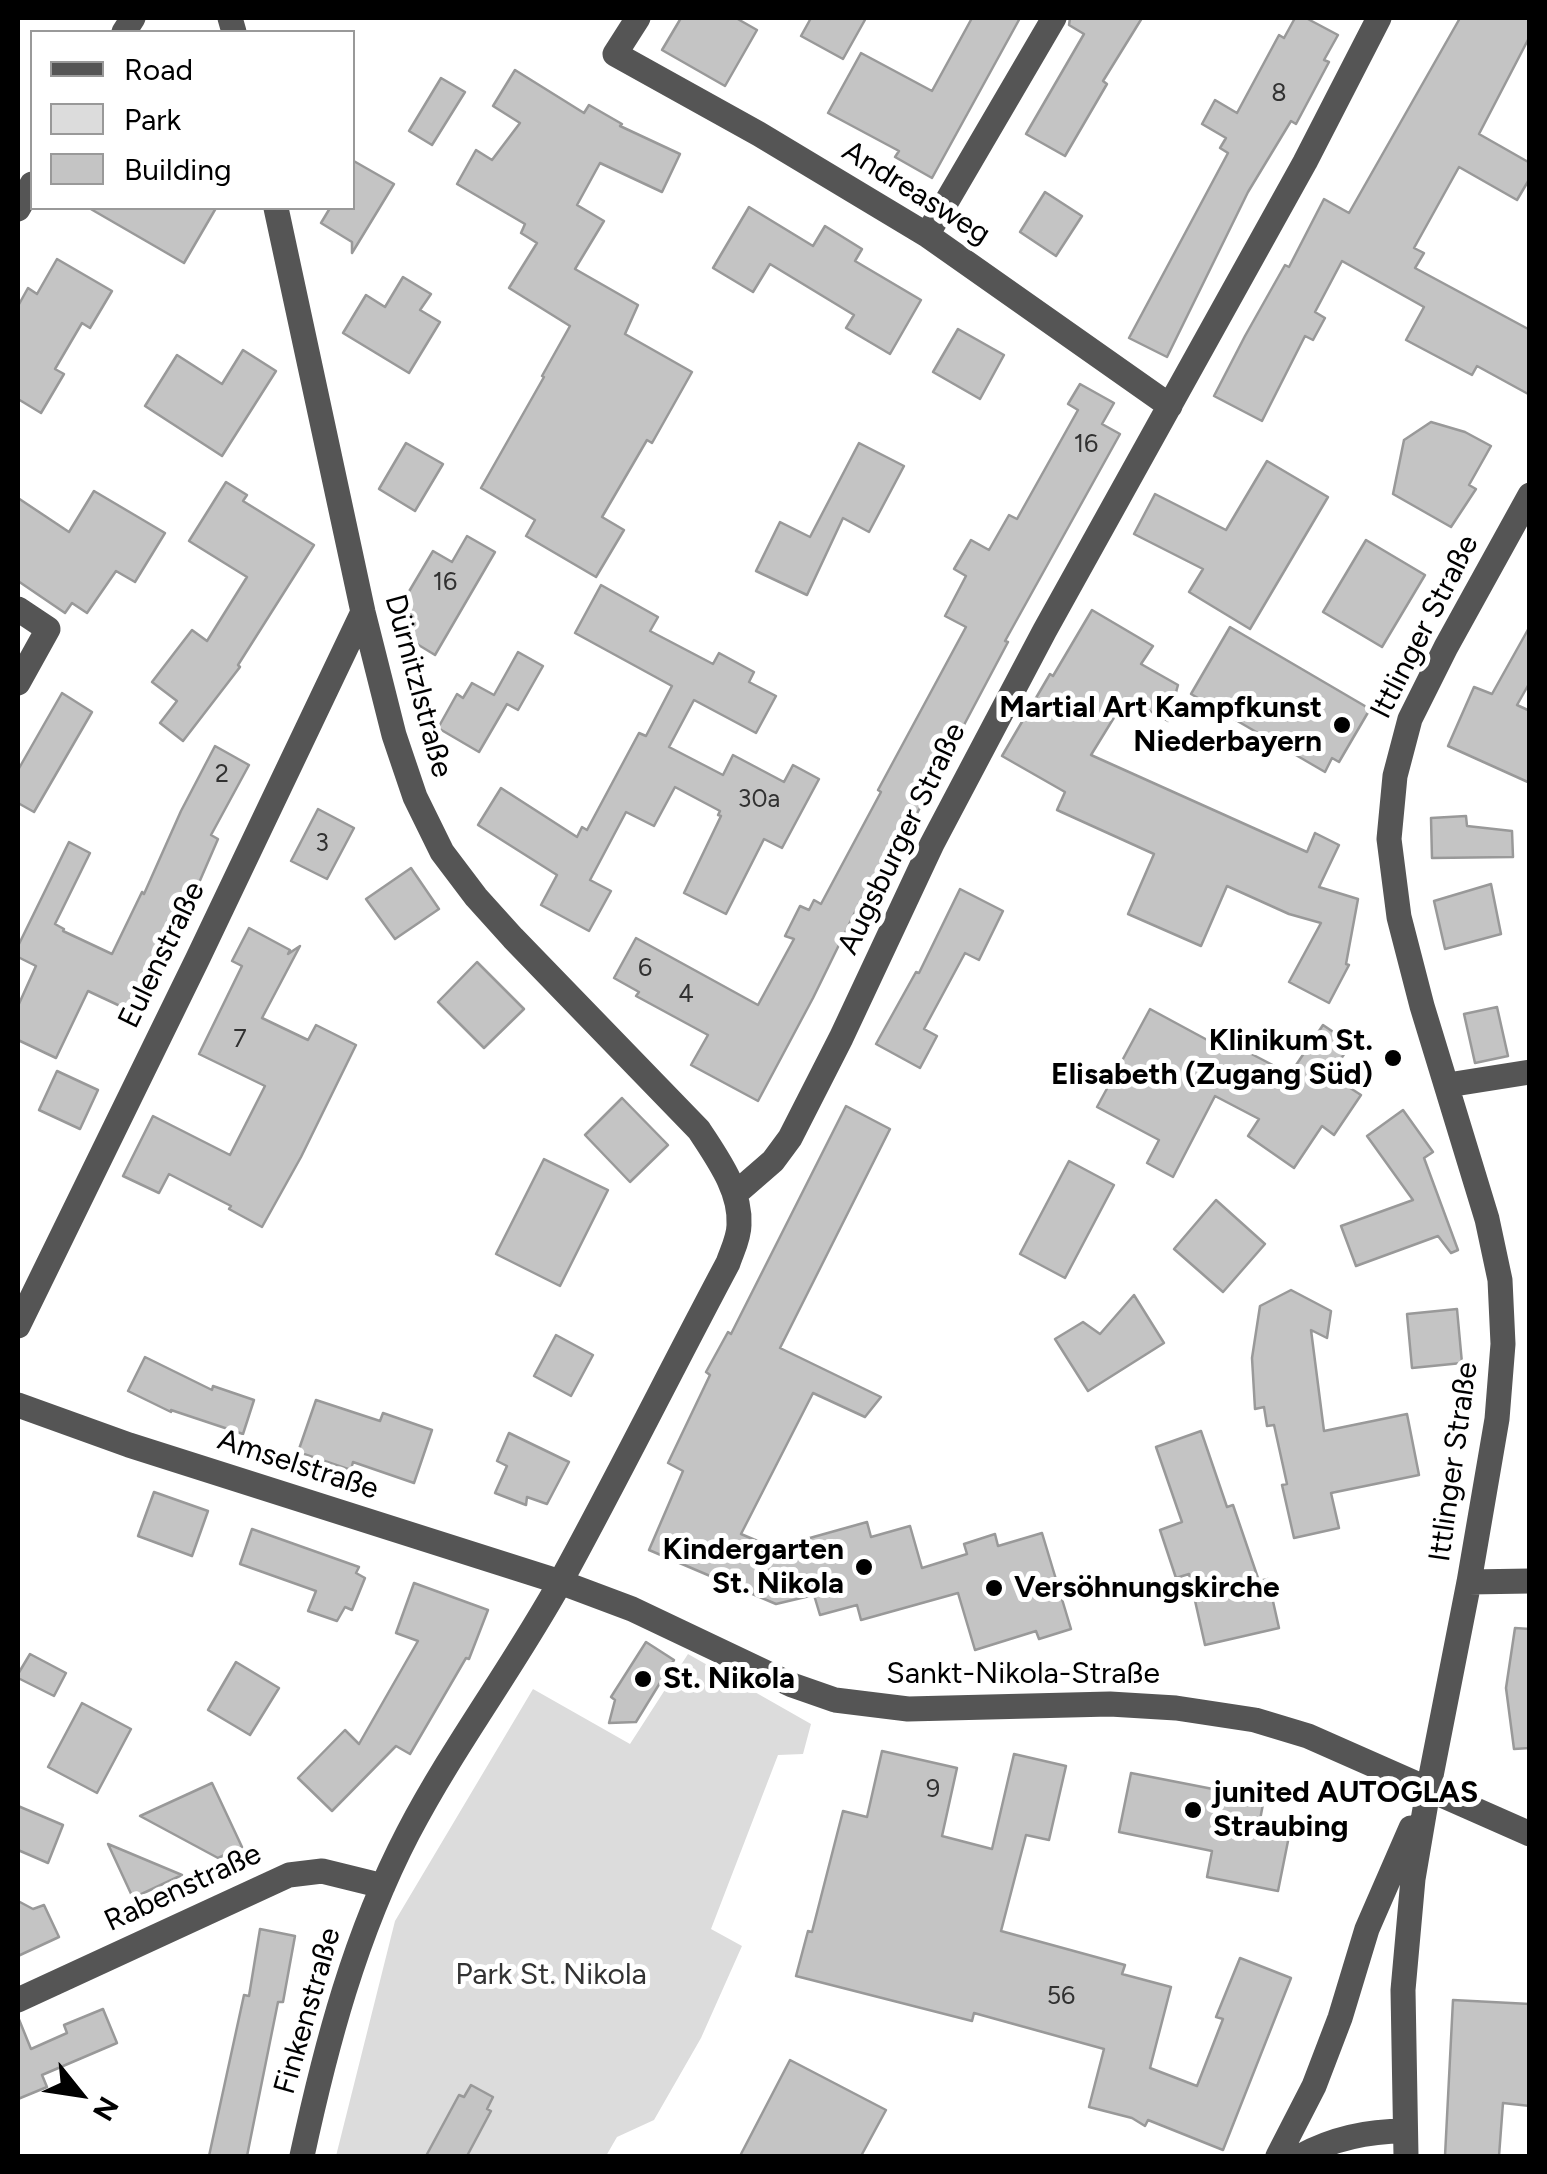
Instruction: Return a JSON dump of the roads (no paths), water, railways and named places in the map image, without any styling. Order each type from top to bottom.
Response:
[{"type":"street","name":"Andreasweg","points":[[638,18],[615,54],[759,134],[927,235],[1170,406]]},
{"type":"street","points":[[927,235],[1054,18]]},
{"type":"street","name":"Augsburger Straße","points":[[735,1194],[773,1161],[790,1138],[932,844],[1045,630],[1305,162],[1379,18]]},
{"type":"street","points":[[18,210],[30,188]]},
{"type":"street","name":"Dürnitzlstraße","points":[[276,210],[363,612],[394,736],[415,797],[442,852],[513,938],[699,1130],[735,1194]]},
{"type":"street","name":"Ittlinger Straße","points":[[1406,2144],[1402,1990],[1413,1879],[1497,1419],[1503,1344],[1500,1280],[1487,1219],[1399,917],[1389,839],[1395,776],[1419,700],[1530,495]]},
{"type":"street","points":[[18,609],[48,628],[18,683]]},
{"type":"street","name":"Eulenstraße","points":[[18,1326],[363,612]]},
{"type":"street","points":[[1448,1085],[1530,1072]]},
{"type":"street","points":[[383,1886],[425,1803],[560,1582],[728,1263],[740,1228],[735,1194]]},
{"type":"street","name":"Amselstraße","points":[[18,1404],[142,1449],[560,1582]]},
{"type":"street","points":[[1469,1582],[1530,1581]]},
{"type":"street","name":"Sankt-Nikola-Straße","points":[[560,1582],[632,1609],[792,1685],[835,1700],[908,1709],[1110,1704],[1176,1708],[1254,1720],[1308,1736],[1530,1834]]},
{"type":"street","name":"Ittlinger Straße","points":[[1278,2156],[1314,2086],[1367,1929],[1428,1791]]},
{"type":"street","name":"Rabenstraße","points":[[18,2000],[289,1875],[322,1871],[383,1886]]},
{"type":"street","name":"Finkenstraße","points":[[302,2156],[322,2064],[351,1964],[383,1886]]},
{"type":"street","points":[[1301,2156],[1346,2136],[1380,2132],[1406,2144]]},
{"type":"place","name":"Martial Art Kampfkunst Niederbayern","points":[[1342,725]]},
{"type":"place","name":"Klinikum St. Elisabeth (Zugang Süd)","points":[[1393,1058]]},
{"type":"place","name":"Kindergarten St. Nikola","points":[[864,1567]]},
{"type":"place","name":"Versöhnungskirche","points":[[994,1588]]},
{"type":"place","name":"St. Nikola","points":[[643,1679]]},
{"type":"place","name":"junited AUTOGLAS Straubing","points":[[1193,1810]]},
{"type":"park label","name":"Park St. Nikola","points":[[551,1975]]}]
